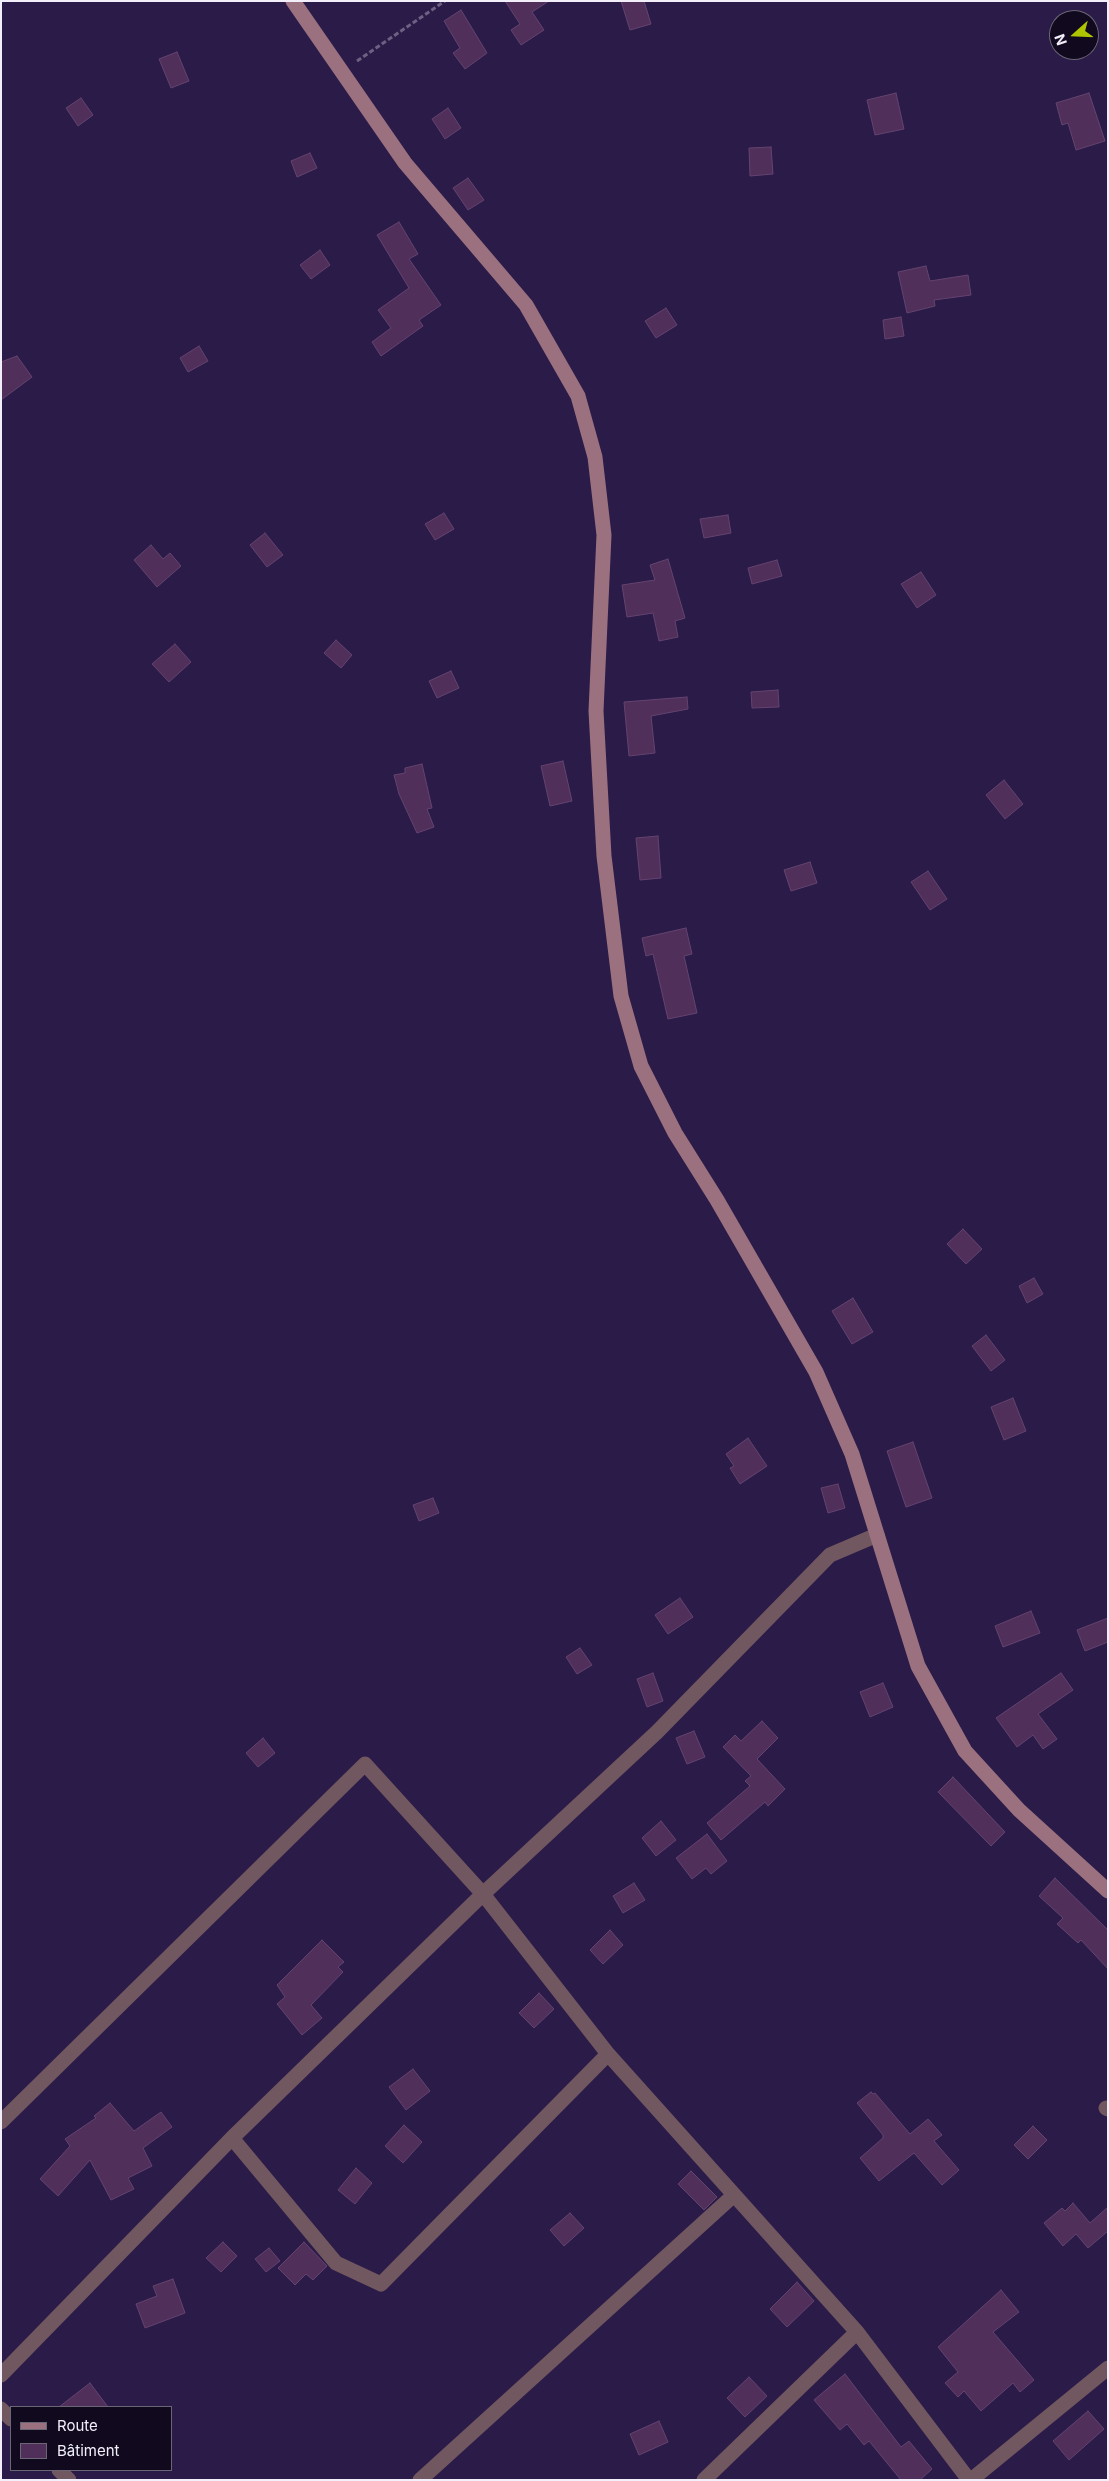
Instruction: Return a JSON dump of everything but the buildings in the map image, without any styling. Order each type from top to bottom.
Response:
[{"type":"street","points":[[293,1],[405,163],[526,305],[578,396],[595,457],[604,536],[596,711],[604,856],[621,996],[641,1066],[675,1133],[717,1200],[816,1372],[852,1454],[918,1666],[965,1751],[1018,1810],[1108,1891]]},
{"type":"street","points":[[1,2375],[232,2138],[483,1894],[657,1732],[830,1555],[877,1535]]},
{"type":"street","points":[[1,2122],[365,1764],[483,1894],[608,2054],[858,2332],[970,2480],[1108,2368]]},
{"type":"street","points":[[232,2138],[336,2263],[381,2284],[608,2054]]},
{"type":"street","points":[[420,2480],[734,2195]]},
{"type":"street","points":[[704,2480],[858,2332]]},
{"type":"street","points":[[1,2409],[10,2418]]},
{"type":"path","points":[[342,72],[445,1]]}]
